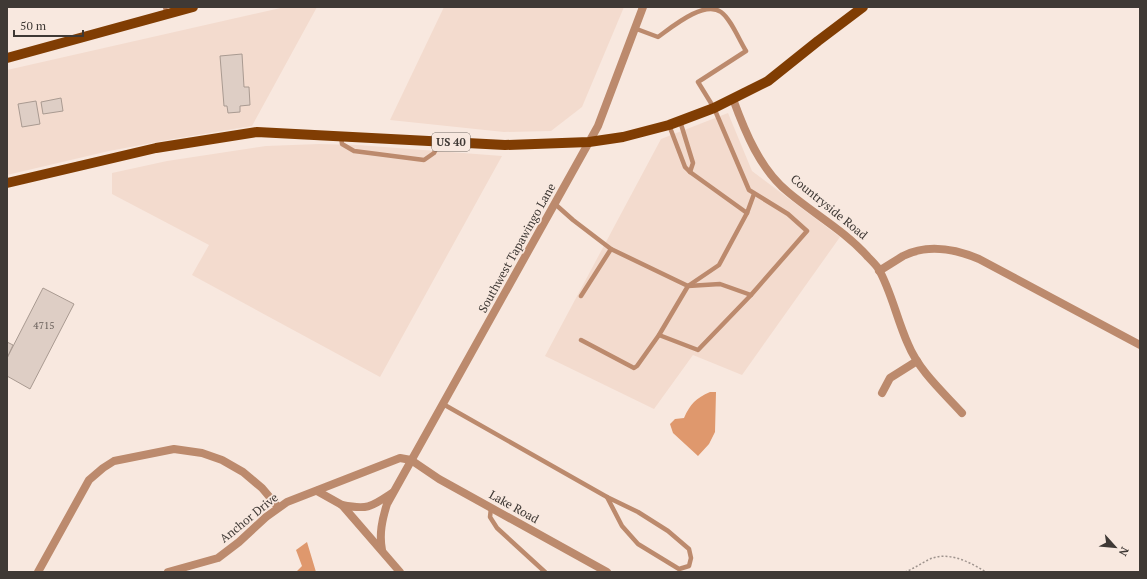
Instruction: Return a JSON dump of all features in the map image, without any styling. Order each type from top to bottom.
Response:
[{"type":"main road","points":[[7,58],[166,11],[193,7]]},
{"type":"main road","name":"US 40","points":[[7,183],[156,148],[257,132],[505,145],[589,142],[623,138],[668,125],[714,108],[768,81],[863,7]]},
{"type":"street","name":"Southwest Tapawingo Lane","points":[[393,493],[598,126],[643,7]]},
{"type":"street","name":"Countryside Road","points":[[733,99],[744,130],[763,163],[775,178],[787,191],[852,241],[878,268],[908,345],[916,361],[962,413]]},
{"type":"street","points":[[879,271],[904,256],[919,251],[942,249],[961,252],[979,259],[1140,345]]},
{"type":"street","points":[[882,393],[890,378],[916,361]]},
{"type":"street","points":[[38,572],[89,480],[114,461],[174,449],[202,453],[222,460],[243,472],[262,488],[278,507]]},
{"type":"street","name":"Anchor Drive","points":[[168,572],[218,558],[239,542],[278,507],[287,502],[400,458],[411,460]]},
{"type":"street","name":"Lake Road","points":[[411,460],[439,479],[607,572]]},
{"type":"street","points":[[317,491],[342,505],[400,572]]},
{"type":"street","points":[[342,505],[359,508],[370,507],[393,493]]},
{"type":"street","points":[[382,550],[380,539],[382,518],[393,493]]},
{"type":"lane","points":[[634,28],[658,37],[677,23],[703,9],[712,8],[721,12],[727,18],[746,51],[698,82],[714,108],[749,190],[788,214],[807,231],[751,295],[698,350],[658,335]]},
{"type":"lane","points":[[680,121],[694,163],[690,172]]},
{"type":"lane","points":[[668,125],[685,167],[748,213]]},
{"type":"lane","points":[[341,136],[342,144],[354,151],[424,160],[434,153],[440,141]]},
{"type":"lane","points":[[581,340],[634,368],[637,366],[688,286],[720,265],[748,213],[754,194]]},
{"type":"lane","points":[[555,204],[611,249],[688,286],[720,284],[751,295]]},
{"type":"lane","points":[[581,296],[611,249]]},
{"type":"lane","points":[[444,404],[607,497],[638,512],[668,531],[689,549],[691,558],[689,566],[679,569],[638,544],[622,526],[607,497]]},
{"type":"lane","points":[[491,508],[490,517],[497,528],[545,572]]},
{"type":"path","points":[[905,572],[940,556],[970,562],[986,572]]},
{"type":"shaded area","points":[[285,7],[317,7],[252,126],[109,151],[7,175],[7,70]]},
{"type":"shaded area","points":[[444,7],[624,7],[582,107],[551,131],[504,132],[390,120]]},
{"type":"shaded area","points":[[728,113],[752,171],[840,237],[742,375],[693,355],[654,409],[545,356],[661,139]]},
{"type":"shaded area","points":[[319,144],[358,145],[502,156],[380,377],[192,275],[209,245],[112,194],[112,173],[167,161],[266,146]]},
{"type":"shaded area","points":[[710,392],[716,392],[715,432],[709,444],[698,456],[673,433],[670,424],[675,419],[684,418],[694,402]]},
{"type":"shaded area","points":[[307,542],[316,572],[296,572],[302,566],[296,550]]},
{"type":"building","points":[[242,54],[244,87],[249,87],[250,105],[240,106],[240,112],[228,113],[227,106],[224,106],[220,56]]},
{"type":"building","points":[[61,98],[63,111],[43,114],[41,102]]},
{"type":"building","points":[[36,101],[40,124],[22,127],[18,104]]},
{"type":"building","points":[[43,288],[74,304],[30,389],[7,376],[7,358]]},
{"type":"building","points":[[7,342],[13,345],[7,358]]}]
